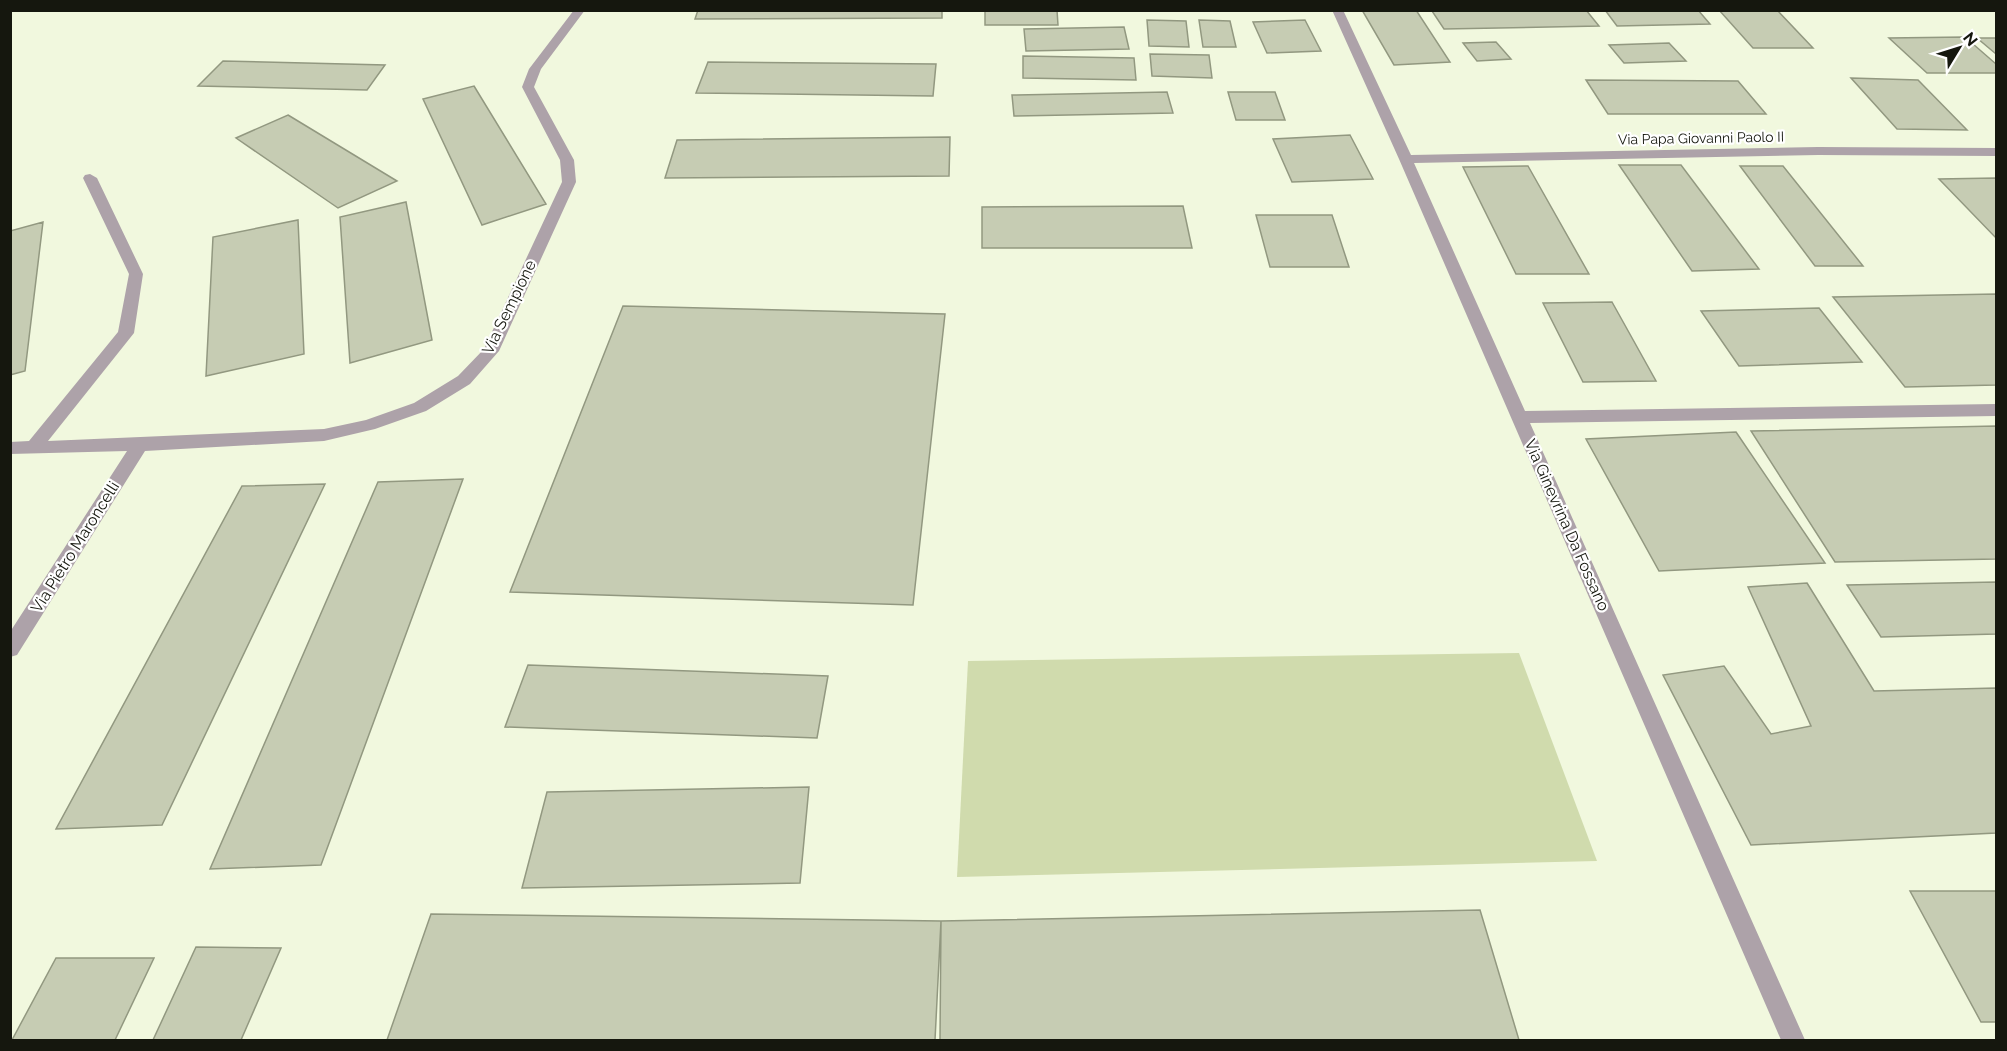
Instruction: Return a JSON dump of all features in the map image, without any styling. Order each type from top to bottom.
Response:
[{"type":"street","name":"Via Sempione","points":[[10,448],[140,445],[324,435],[369,425],[420,407],[464,380],[491,351],[569,182],[567,159],[528,87],[535,69],[580,10]]},
{"type":"street","name":"Via Ginevrina Da Fossano","points":[[1337,10],[1406,159],[1793,1041]]},
{"type":"street","name":"Via Papa Giovanni Paolo II","points":[[1406,159],[1818,151],[1996,152]]},
{"type":"street","points":[[34,447],[126,333],[136,274],[90,178]]},
{"type":"street","points":[[1520,417],[1996,410]]},
{"type":"street","name":"Via Pietro Maroncelli","points":[[10,649],[140,445]]},
{"type":"green space","points":[[1519,653],[1597,861],[957,877],[968,661]]},
{"type":"building","points":[[698,10],[942,10],[942,18],[695,19]]},
{"type":"building","points":[[985,10],[1057,10],[1058,25],[985,25]]},
{"type":"building","points":[[1362,10],[1416,10],[1450,62],[1394,65]]},
{"type":"building","points":[[1586,10],[1599,26],[1444,29],[1432,11]]},
{"type":"building","points":[[1605,10],[1698,10],[1710,24],[1617,26]]},
{"type":"building","points":[[1719,10],[1777,10],[1813,48],[1753,48]]},
{"type":"building","points":[[1147,20],[1186,21],[1189,47],[1149,46]]},
{"type":"building","points":[[1199,20],[1230,21],[1236,47],[1203,47]]},
{"type":"building","points":[[1305,20],[1321,51],[1267,53],[1253,22]]},
{"type":"building","points":[[1124,27],[1129,49],[1026,51],[1024,29]]},
{"type":"building","points":[[1965,37],[1996,64],[1996,73],[1927,73],[1889,38]]},
{"type":"building","points":[[1977,38],[1996,38],[1996,54]]},
{"type":"building","points":[[1496,42],[1511,59],[1477,61],[1463,43]]},
{"type":"building","points":[[1669,43],[1686,61],[1624,63],[1609,45]]},
{"type":"building","points":[[1150,54],[1209,55],[1212,78],[1152,76]]},
{"type":"building","points":[[1023,56],[1134,58],[1136,80],[1023,78]]},
{"type":"building","points":[[223,61],[385,65],[367,90],[198,86]]},
{"type":"building","points":[[708,62],[936,64],[933,96],[696,93]]},
{"type":"building","points":[[1851,78],[1918,80],[1967,130],[1897,129]]},
{"type":"building","points":[[1586,80],[1738,81],[1766,114],[1608,114]]},
{"type":"building","points":[[474,86],[546,204],[482,225],[423,99]]},
{"type":"building","points":[[1167,92],[1173,113],[1014,116],[1012,95]]},
{"type":"building","points":[[1228,92],[1275,92],[1285,120],[1236,120]]},
{"type":"building","points":[[288,115],[397,181],[338,208],[236,138]]},
{"type":"building","points":[[1350,135],[1373,179],[1292,182],[1273,139]]},
{"type":"building","points":[[950,137],[949,176],[665,178],[677,140]]},
{"type":"building","points":[[1619,165],[1681,165],[1759,269],[1692,271]]},
{"type":"building","points":[[1528,166],[1589,274],[1516,274],[1463,167]]},
{"type":"building","points":[[1740,166],[1783,166],[1863,266],[1815,266]]},
{"type":"building","points":[[1996,178],[1996,238],[1939,179]]},
{"type":"building","points":[[406,202],[432,340],[350,363],[340,217]]},
{"type":"building","points":[[1183,206],[1192,248],[982,248],[982,207]]},
{"type":"building","points":[[1256,215],[1332,215],[1349,267],[1270,267]]},
{"type":"building","points":[[298,220],[304,354],[206,376],[213,237]]},
{"type":"building","points":[[43,222],[25,371],[10,375],[10,231]]},
{"type":"building","points":[[1996,294],[1996,385],[1905,387],[1833,297]]},
{"type":"building","points":[[1612,302],[1656,381],[1583,382],[1543,303]]},
{"type":"building","points":[[623,306],[945,314],[913,605],[510,592]]},
{"type":"building","points":[[1819,308],[1862,362],[1739,366],[1701,311]]},
{"type":"building","points":[[1996,426],[1996,559],[1835,562],[1751,431]]},
{"type":"building","points":[[1736,432],[1825,563],[1659,571],[1586,439]]},
{"type":"building","points":[[463,479],[321,865],[210,869],[378,482]]},
{"type":"building","points":[[325,484],[162,825],[56,829],[242,486]]},
{"type":"building","points":[[1996,582],[1996,634],[1881,637],[1847,585]]},
{"type":"building","points":[[1807,583],[1874,691],[1996,688],[1996,833],[1751,845],[1663,675],[1724,666],[1771,734],[1811,726],[1748,587]]},
{"type":"building","points":[[528,665],[828,676],[817,738],[505,727]]},
{"type":"building","points":[[809,787],[800,883],[522,888],[547,792]]},
{"type":"building","points":[[1910,891],[1996,891],[1996,1022],[1981,1022]]},
{"type":"building","points":[[1480,910],[1519,1040],[940,1040],[941,921]]},
{"type":"building","points":[[431,914],[941,921],[935,1040],[387,1040]]},
{"type":"building","points":[[196,947],[281,948],[241,1040],[153,1040]]},
{"type":"building","points":[[56,958],[154,958],[115,1040],[12,1040]]}]
